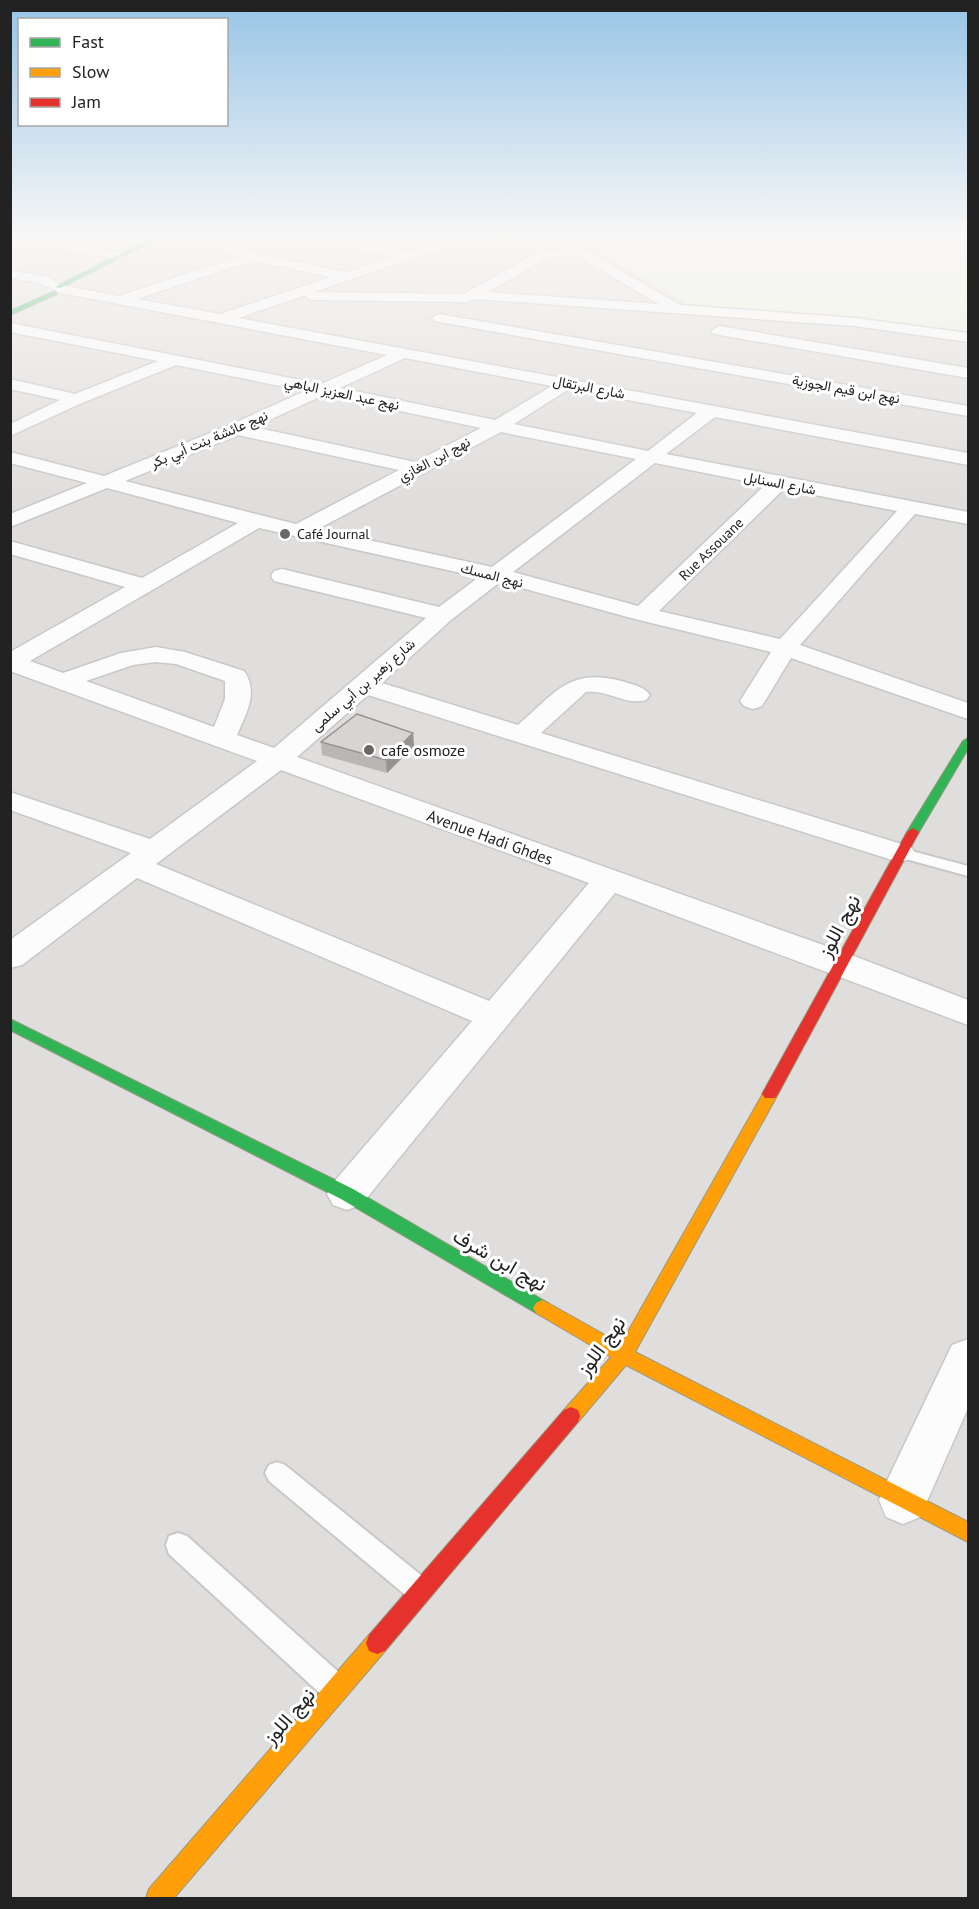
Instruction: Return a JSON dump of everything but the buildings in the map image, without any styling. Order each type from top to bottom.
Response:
[{"type":"street","points":[[222,337],[252,324]]},
{"type":"street","name":"شارع البرتقال","points":[[253,324],[402,346],[568,383],[969,459]]},
{"type":"street","name":"نهج ابن قيم الجوزية","points":[[454,324],[636,352],[969,411]]},
{"type":"street","points":[[688,324],[969,373]]},
{"type":"street","points":[[873,324],[969,337]]},
{"type":"street","name":"نهج عبد العزيز الباهي","points":[[10,327],[180,355],[649,458]]},
{"type":"street","points":[[619,364],[656,341]]},
{"type":"street","name":"نهج عائشة بنت أبي بكر","points":[[10,521],[236,429],[327,389],[402,346]]},
{"type":"street","points":[[10,431],[76,399],[180,355]]},
{"type":"street","points":[[586,386],[603,375]]},
{"type":"street","name":"نهج ابن الغازي","points":[[298,531],[498,426],[568,383]]},
{"type":"street","points":[[10,384],[76,399]]},
{"type":"street","name":"شارع زهير بن أبي سلمى","points":[[10,957],[277,760],[443,615],[494,574],[713,410]]},
{"type":"street","points":[[236,429],[415,468]]},
{"type":"street","name":"نهج المسك","points":[[10,457],[256,521],[494,574],[643,615],[785,648],[969,711]]},
{"type":"street","name":"شارع السنابل","points":[[649,458],[969,518]]},
{"type":"street","name":"Rue Assouane","points":[[643,615],[779,483]]},
{"type":"street","points":[[753,701],[785,648],[910,508]]},
{"type":"street","points":[[15,667],[143,585],[256,521]]},
{"type":"street","points":[[10,547],[143,585]]},
{"type":"street","points":[[282,576],[443,615]]},
{"type":"street","points":[[63,681],[135,658],[166,655],[235,676],[239,683],[239,693],[222,739]]},
{"type":"street","name":"Avenue Hadi Ghdes","points":[[15,667],[63,681],[842,964],[969,1013]]},
{"type":"street","points":[[523,735],[577,687],[587,683],[599,682],[637,695]]},
{"type":"street","points":[[364,686],[900,853]]},
{"type":"street","name":"نهج اللوز","points":[[158,1899],[624,1354],[842,964],[900,853],[969,741]]},
{"type":"street","points":[[10,800],[145,858],[496,1017]]},
{"type":"street","points":[[347,1194],[609,880]]},
{"type":"street","name":"نهج ابن شرف","points":[[10,1024],[347,1194],[624,1354],[903,1500],[969,1532]]},
{"type":"street","points":[[903,1500],[969,1359]]},
{"type":"lane","points":[[900,853],[969,872]]},
{"type":"lane","points":[[277,1473],[421,1592]]},
{"type":"lane","points":[[178,1545],[337,1689]]},
{"type":"shaded area","points":[[11,324],[968,324],[968,1898],[11,1898]]},
{"type":"green space","points":[[879,324],[968,324],[968,334]]},
{"type":"traffic: fast","points":[[913,832],[968,741]]},
{"type":"traffic: fast","points":[[10,1024],[347,1194],[542,1308]]},
{"type":"traffic: slow","points":[[571,1416],[624,1355],[770,1094]]},
{"type":"traffic: slow","points":[[542,1308],[624,1355],[968,1532]]},
{"type":"traffic: slow","points":[[158,1898],[377,1643]]},
{"type":"traffic: jam","points":[[770,1094],[913,832]]},
{"type":"traffic: jam","points":[[377,1643],[571,1416]]},
{"type":"place","name":"Café Journal","points":[[285,534]]},
{"type":"place","name":"cafe osmoze","points":[[369,750]]}]
